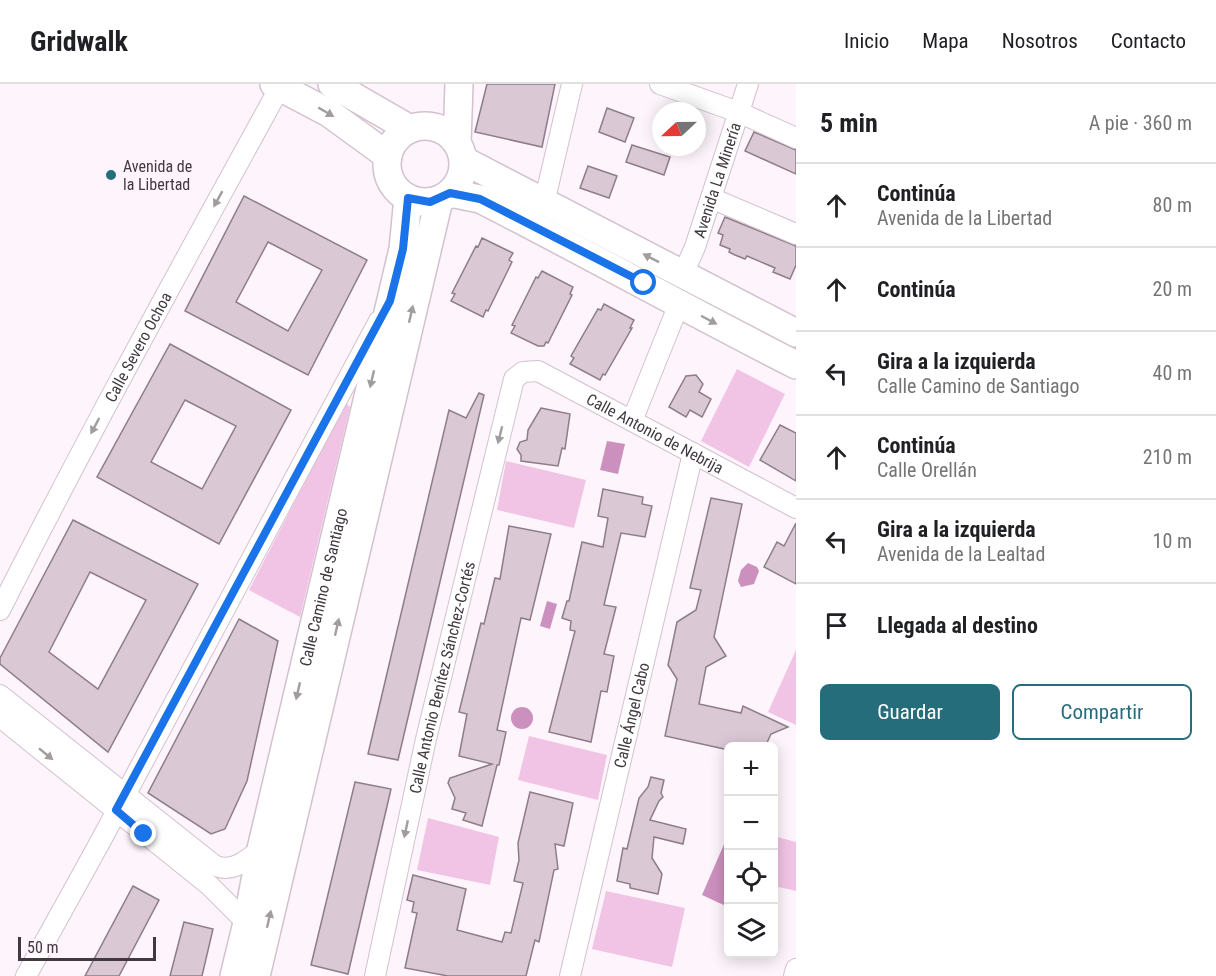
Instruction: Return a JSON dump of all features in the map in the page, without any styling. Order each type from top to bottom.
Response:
[{"type":"main road","points":[[332,84],[419,128],[447,133],[460,152],[544,203],[796,333]]},
{"type":"main road","points":[[451,84],[419,128],[394,142],[387,165],[391,180],[401,193],[408,198],[424,202],[444,197],[480,199],[644,283],[679,304],[796,365]]},
{"type":"main road","points":[[444,197],[460,180],[459,84]]},
{"type":"main road","points":[[277,85],[329,113],[388,156]]},
{"type":"main road","name":"Calle Camino de Santiago","points":[[256,976],[444,197]]},
{"type":"main road","name":"Calle Camino de Santiago","points":[[234,976],[261,849],[403,249],[408,198]]},
{"type":"street","points":[[544,203],[572,84]]},
{"type":"street","points":[[660,84],[738,112],[796,138]]},
{"type":"street","name":"Avenida La Minería","points":[[683,274],[695,247],[748,84]]},
{"type":"street","name":"Calle Severo Ochoa","points":[[0,610],[61,489],[246,148],[277,85]]},
{"type":"street","points":[[711,198],[796,234]]},
{"type":"street","points":[[26,976],[390,301]]},
{"type":"street","points":[[632,421],[679,304]]},
{"type":"street","name":"Calle Antonio de Nebrija","points":[[514,379],[523,372],[538,371],[796,508]]},
{"type":"street","name":"Calle Antonio Benítez Sánchez-Cortés","points":[[375,976],[426,739],[514,379]]},
{"type":"street","name":"Calle Ángel Cabo","points":[[570,976],[693,453]]},
{"type":"street","points":[[0,695],[209,885],[247,923]]},
{"type":"street","points":[[0,717],[120,803],[220,869],[245,862],[261,849]]},
{"type":"street","points":[[794,976],[796,969]]},
{"type":"shaded area","points":[[737,369],[785,394],[749,467],[701,441]]},
{"type":"shaded area","points":[[346,403],[350,407],[300,617],[249,590]]},
{"type":"shaded area","points":[[607,441],[625,444],[618,474],[600,470]]},
{"type":"shaded area","points":[[506,461],[586,480],[574,528],[497,510]]},
{"type":"shaded area","points":[[748,563],[757,567],[759,571],[754,584],[741,587],[738,581],[741,570]]},
{"type":"shaded area","points":[[547,601],[557,604],[550,629],[540,626]]},
{"type":"shaded area","points":[[796,650],[796,725],[768,712]]},
{"type":"shaded area","points":[[522,707],[532,714],[533,718],[526,728],[522,729],[512,722],[511,718],[518,708]]},
{"type":"shaded area","points":[[529,736],[607,755],[598,800],[518,780]]},
{"type":"shaded area","points":[[428,818],[499,837],[490,885],[417,870]]},
{"type":"shaded area","points":[[778,837],[796,842],[796,891],[778,887]]},
{"type":"shaded area","points":[[724,844],[724,905],[702,895]]},
{"type":"shaded area","points":[[606,891],[685,908],[672,967],[592,949]]},
{"type":"building","points":[[487,84],[555,84],[542,147],[475,132]]},
{"type":"building","points":[[607,108],[634,118],[625,142],[599,132]]},
{"type":"building","points":[[754,132],[796,150],[796,174],[745,151]]},
{"type":"building","points":[[632,145],[652,151],[652,156],[670,157],[664,175],[626,162]]},
{"type":"building","points":[[588,166],[617,176],[609,198],[580,188]]},
{"type":"building","points":[[244,196],[367,260],[308,375],[185,311]],"holes":[[[268,242],[322,270],[288,331],[236,302]]]},
{"type":"building","points":[[725,217],[796,246],[796,265],[790,279],[773,272],[775,268],[747,256],[745,259],[735,255],[729,252],[730,249],[720,245],[723,235],[718,233]]},
{"type":"building","points":[[482,238],[513,253],[509,260],[512,262],[483,317],[451,301],[455,294],[452,293]]},
{"type":"building","points":[[542,271],[573,287],[570,294],[572,295],[548,343],[538,346],[511,333],[515,326],[512,325],[536,277],[538,278]]},
{"type":"building","points":[[604,304],[634,320],[630,328],[632,328],[600,380],[570,364],[574,358],[571,356],[598,309],[601,310]]},
{"type":"building","points":[[170,344],[291,410],[219,544],[97,477]],"holes":[[[185,400],[236,426],[202,489],[151,462]]]},
{"type":"building","points":[[696,375],[703,384],[699,392],[711,399],[702,417],[690,410],[686,417],[669,407],[686,376]]},
{"type":"building","points":[[479,393],[484,395],[398,760],[368,754],[449,410],[466,418]]},
{"type":"building","points":[[541,408],[570,414],[565,449],[562,448],[558,466],[521,461],[521,455],[517,449],[520,442],[527,440],[528,430]]},
{"type":"building","points":[[780,425],[796,433],[796,481],[760,460]]},
{"type":"building","points":[[603,489],[643,497],[642,504],[652,506],[645,537],[621,533],[604,605],[616,607],[604,654],[614,656],[607,692],[601,691],[591,742],[549,732],[575,631],[570,630],[571,621],[562,618],[567,601],[569,601],[582,542],[603,547],[608,518],[598,516]]},
{"type":"building","points":[[711,498],[742,504],[714,637],[726,656],[706,667],[699,704],[741,713],[743,706],[788,727],[771,734],[767,742],[724,742],[724,749],[665,736],[677,679],[668,665],[677,622],[696,610],[701,590],[690,588]]},
{"type":"building","points":[[73,520],[198,584],[108,752],[0,664],[0,658]],"holes":[[[90,572],[146,600],[98,689],[49,652]]]},
{"type":"building","points":[[796,523],[796,584],[764,567],[777,542],[784,546]]},
{"type":"building","points":[[509,526],[551,534],[530,620],[521,618],[497,730],[506,732],[482,826],[463,820],[466,813],[452,809],[455,798],[448,783],[450,778],[492,764],[459,756],[467,714],[459,712],[481,623],[484,624],[495,578],[500,579]]},
{"type":"building","points":[[239,619],[278,641],[247,781],[225,829],[211,834],[148,793]]},
{"type":"building","points":[[651,777],[664,780],[661,793],[663,797],[650,820],[686,829],[683,844],[654,837],[652,858],[662,874],[658,894],[630,888],[630,884],[617,881],[623,848],[627,849],[639,798],[648,787]]},
{"type":"building","points":[[355,782],[391,789],[348,974],[311,965]]},
{"type":"building","points":[[530,792],[573,803],[564,846],[555,844],[558,869],[554,870],[539,942],[535,940],[526,976],[448,976],[405,968],[417,913],[412,912],[414,902],[407,900],[413,875],[466,889],[457,930],[502,942],[505,932],[511,933],[523,883],[514,881],[519,860],[518,843]]},
{"type":"building","points":[[133,886],[159,900],[119,976],[85,976]]},
{"type":"building","points":[[184,922],[213,929],[202,976],[170,976]]},
{"type":"place","name":"Avenida de la Libertad","points":[[111,175]]},
{"type":"route","points":[[144,834],[116,810],[390,301],[403,249],[408,198],[414,201],[430,202],[439,200],[450,193],[480,199],[644,283]]}]
